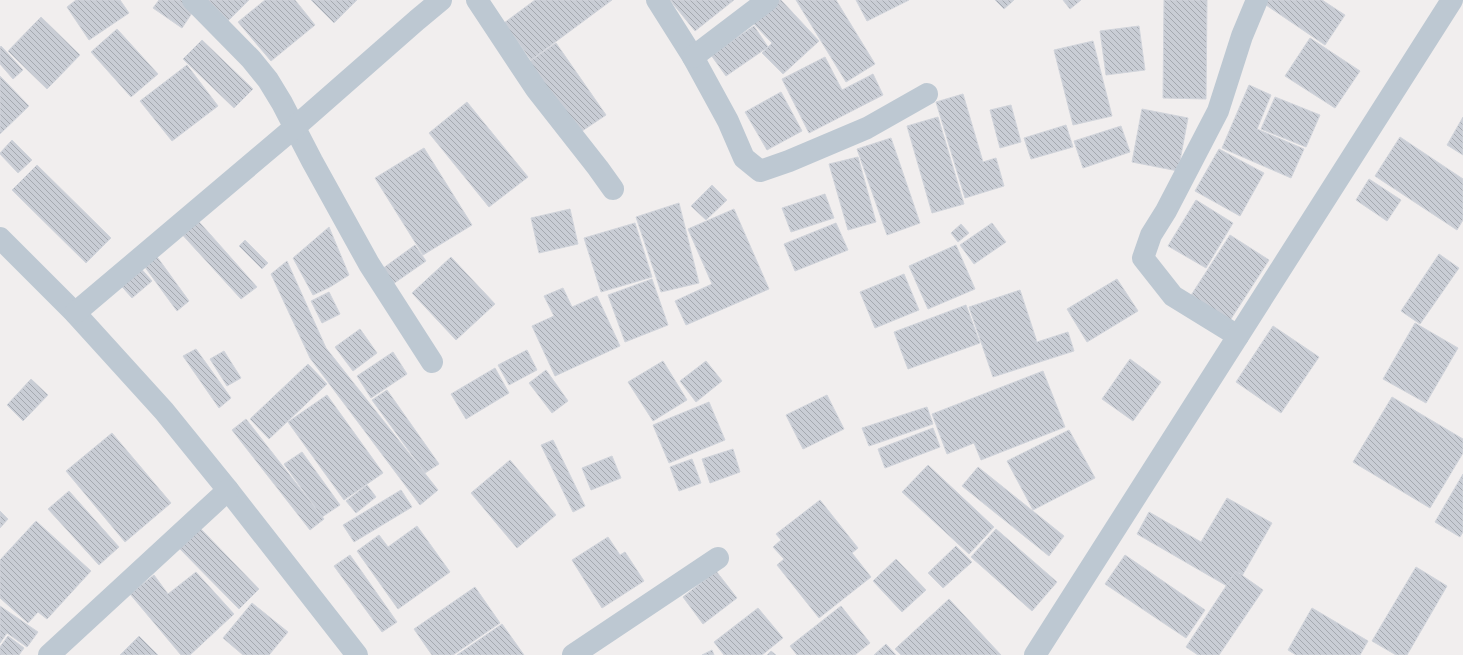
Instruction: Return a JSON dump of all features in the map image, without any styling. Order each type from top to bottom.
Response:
[{"type":"street","points":[[193,0],[240,48],[268,80],[282,103],[369,264],[408,327],[432,362]]},
{"type":"street","points":[[75,313],[295,127],[417,20],[442,0]]},
{"type":"street","points":[[477,0],[536,89],[613,189]]},
{"type":"street","points":[[657,0],[693,57],[728,121],[744,158],[760,170],[789,161],[867,128],[927,94]]},
{"type":"street","points":[[693,57],[768,0]]},
{"type":"street","points":[[1238,336],[1173,296],[1143,258],[1151,235],[1166,211],[1218,110],[1242,36],[1257,0]]},
{"type":"street","points":[[1035,655],[1452,0]]},
{"type":"street","points":[[0,238],[75,313],[164,411],[228,490],[356,654]]},
{"type":"street","points":[[49,655],[228,490]]},
{"type":"street","points":[[573,655],[718,558]]},
{"type":"building","points":[[76,0],[120,0],[129,13],[89,40],[67,7]]},
{"type":"building","points":[[159,0],[192,0],[198,4],[182,28],[153,8]]},
{"type":"building","points":[[197,0],[249,0],[223,26]]},
{"type":"building","points":[[265,0],[295,0],[315,25],[271,61],[238,22]]},
{"type":"building","points":[[311,0],[357,0],[334,23]]},
{"type":"building","points":[[535,0],[612,0],[531,60],[504,23]]},
{"type":"building","points":[[670,0],[734,0],[695,31]]},
{"type":"building","points":[[777,0],[781,0],[819,41],[783,74],[762,53],[772,43],[752,22]]},
{"type":"building","points":[[796,0],[836,0],[875,64],[846,82]]},
{"type":"building","points":[[856,0],[909,0],[867,21]]},
{"type":"building","points":[[995,0],[1014,0],[1004,9]]},
{"type":"building","points":[[1063,0],[1081,0],[1070,9]]},
{"type":"building","points":[[1164,0],[1207,0],[1206,99],[1163,98]]},
{"type":"building","points":[[1266,0],[1322,0],[1345,15],[1325,45],[1263,3]]},
{"type":"building","points":[[41,17],[80,55],[47,89],[8,51]]},
{"type":"building","points":[[754,26],[768,47],[726,76],[711,55]]},
{"type":"building","points":[[1139,26],[1145,70],[1106,75],[1100,31]]},
{"type":"building","points":[[117,29],[158,74],[131,97],[91,52]]},
{"type":"building","points":[[1310,38],[1360,71],[1335,108],[1285,76]]},
{"type":"building","points":[[202,40],[253,89],[234,108],[183,59]]},
{"type":"building","points":[[1093,41],[1112,116],[1073,125],[1054,50]]},
{"type":"building","points":[[556,43],[606,115],[579,133],[529,62]]},
{"type":"building","points":[[1,46],[23,70],[13,79],[0,64]]},
{"type":"building","points":[[825,57],[842,90],[873,74],[883,95],[809,133],[782,79]]},
{"type":"building","points":[[187,65],[218,106],[172,141],[140,101]]},
{"type":"building","points":[[0,76],[29,106],[0,134]]},
{"type":"building","points":[[1249,85],[1271,95],[1257,129],[1304,149],[1291,178],[1222,148]]},
{"type":"building","points":[[781,92],[802,131],[767,150],[745,112]]},
{"type":"building","points":[[963,94],[983,162],[996,158],[1004,186],[965,198],[936,102]]},
{"type":"building","points":[[1275,97],[1320,115],[1306,147],[1261,129]]},
{"type":"building","points":[[467,102],[528,177],[489,207],[429,133]]},
{"type":"building","points":[[1011,105],[1021,142],[1000,148],[990,110]]},
{"type":"building","points":[[1142,109],[1188,118],[1178,171],[1132,162]]},
{"type":"building","points":[[938,117],[964,204],[932,213],[907,126]]},
{"type":"building","points":[[1463,117],[1463,155],[1447,145]]},
{"type":"building","points":[[1066,125],[1073,147],[1031,159],[1024,138]]},
{"type":"building","points":[[1121,126],[1130,152],[1083,168],[1074,141]]},
{"type":"building","points":[[1400,137],[1463,179],[1463,220],[1457,230],[1375,176]]},
{"type":"building","points":[[891,138],[920,223],[887,235],[857,149]]},
{"type":"building","points":[[12,140],[32,160],[18,173],[0,154]]},
{"type":"building","points":[[424,148],[472,225],[423,255],[375,178]]},
{"type":"building","points":[[1219,149],[1264,173],[1240,216],[1195,191]]},
{"type":"building","points":[[858,157],[876,222],[848,230],[829,164]]},
{"type":"building","points":[[37,165],[111,238],[86,263],[12,190]]},
{"type":"building","points":[[1369,179],[1401,200],[1387,221],[1356,200]]},
{"type":"building","points":[[712,185],[727,200],[706,220],[691,206]]},
{"type":"building","points":[[825,194],[834,218],[791,232],[782,208]]},
{"type":"building","points":[[1196,200],[1233,223],[1206,268],[1168,246]]},
{"type":"building","points":[[679,203],[699,283],[661,292],[636,217]]},
{"type":"building","points":[[570,209],[578,244],[539,253],[531,218]]},
{"type":"building","points":[[734,209],[769,289],[686,325],[675,301],[712,284],[688,229]]},
{"type":"building","points":[[193,215],[257,287],[241,299],[178,230]]},
{"type":"building","points":[[635,223],[652,277],[601,292],[584,238]]},
{"type":"building","points":[[836,223],[848,250],[795,271],[784,244]]},
{"type":"building","points":[[992,223],[1006,242],[974,264],[960,245]]},
{"type":"building","points":[[961,224],[969,233],[958,242],[951,233]]},
{"type":"building","points":[[329,227],[349,275],[330,287],[313,295],[293,258]]},
{"type":"building","points":[[1230,235],[1269,260],[1227,325],[1188,300]]},
{"type":"building","points":[[245,240],[268,263],[262,269],[239,246]]},
{"type":"building","points":[[415,245],[426,261],[393,284],[382,269]]},
{"type":"building","points":[[956,245],[975,289],[928,309],[909,266]]},
{"type":"building","points":[[155,254],[189,301],[177,311],[142,263]]},
{"type":"building","points":[[1439,254],[1459,268],[1420,324],[1401,311]]},
{"type":"building","points":[[451,257],[495,304],[456,340],[412,293]]},
{"type":"building","points":[[287,261],[326,348],[438,490],[420,505],[310,358],[271,274]]},
{"type":"building","points":[[137,264],[152,281],[132,298],[117,281]]},
{"type":"building","points":[[904,274],[919,310],[875,328],[860,292]]},
{"type":"building","points":[[652,279],[668,325],[625,342],[608,295]]},
{"type":"building","points":[[1117,279],[1138,311],[1087,342],[1067,309]]},
{"type":"building","points":[[563,288],[572,307],[597,296],[620,346],[555,376],[532,326],[554,316],[544,296]]},
{"type":"building","points":[[1020,290],[1037,342],[1068,332],[1074,351],[993,377],[969,307]]},
{"type":"building","points":[[329,292],[340,314],[322,323],[311,301]]},
{"type":"building","points":[[966,305],[980,343],[908,369],[894,332]]},
{"type":"building","points":[[1415,323],[1458,348],[1426,403],[1383,379]]},
{"type":"building","points":[[1273,326],[1319,357],[1281,413],[1236,382]]},
{"type":"building","points":[[360,329],[377,353],[353,371],[335,347]]},
{"type":"building","points":[[196,349],[231,398],[219,408],[183,356]]},
{"type":"building","points":[[527,350],[537,370],[509,385],[498,365]]},
{"type":"building","points":[[224,351],[241,378],[227,386],[210,359]]},
{"type":"building","points":[[393,352],[407,374],[371,398],[357,376]]},
{"type":"building","points":[[1130,359],[1161,382],[1133,421],[1102,399]]},
{"type":"building","points":[[663,361],[687,400],[653,421],[628,382]]},
{"type":"building","points":[[706,361],[722,381],[696,402],[680,381]]},
{"type":"building","points":[[308,364],[327,384],[269,439],[250,419]]},
{"type":"building","points":[[495,368],[509,393],[466,419],[451,394]]},
{"type":"building","points":[[546,370],[568,401],[552,413],[529,383]]},
{"type":"building","points":[[1043,371],[1065,427],[981,460],[974,443],[947,454],[932,414]]},
{"type":"building","points":[[31,379],[48,395],[23,421],[7,405]]},
{"type":"building","points":[[387,390],[439,464],[425,473],[372,400]]},
{"type":"building","points":[[327,395],[383,473],[344,500],[288,422]]},
{"type":"building","points":[[827,395],[844,429],[803,449],[786,415]]},
{"type":"building","points":[[1392,397],[1463,439],[1463,453],[1430,508],[1353,462]]},
{"type":"building","points":[[709,402],[725,440],[669,463],[653,425]]},
{"type":"building","points":[[927,407],[933,424],[869,446],[862,428]]},
{"type":"building","points":[[246,419],[324,519],[310,530],[232,430]]},
{"type":"building","points":[[933,428],[940,447],[885,468],[878,449]]},
{"type":"building","points":[[1069,430],[1095,478],[1033,510],[1007,461]]},
{"type":"building","points":[[112,433],[171,503],[125,542],[66,471]]},
{"type":"building","points":[[553,440],[585,506],[573,512],[541,445]]},
{"type":"building","points":[[733,449],[740,472],[710,483],[702,459]]},
{"type":"building","points":[[302,452],[340,505],[322,517],[284,464]]},
{"type":"building","points":[[612,456],[621,478],[591,490],[582,468]]},
{"type":"building","points":[[692,459],[701,483],[679,491],[670,467]]},
{"type":"building","points":[[510,460],[556,515],[517,548],[471,493]]},
{"type":"building","points":[[928,465],[994,527],[969,554],[902,492]]},
{"type":"building","points":[[978,467],[1064,536],[1049,556],[962,486]]},
{"type":"building","points":[[1463,474],[1463,532],[1460,537],[1435,522]]},
{"type":"building","points":[[367,485],[376,497],[356,513],[346,501]]},
{"type":"building","points":[[401,490],[412,507],[354,542],[343,525]]},
{"type":"building","points":[[69,491],[119,547],[99,565],[48,509]]},
{"type":"building","points":[[1227,498],[1272,523],[1234,590],[1137,534],[1149,512],[1201,542]]},
{"type":"building","points":[[820,500],[858,548],[852,553],[871,577],[819,618],[777,565],[784,559],[773,547],[781,540],[776,534]]},
{"type":"building","points":[[0,511],[8,519],[0,528]]},
{"type":"building","points":[[36,521],[91,571],[47,619],[38,612],[28,623],[0,598],[0,560]]},
{"type":"building","points":[[417,526],[450,572],[398,609],[357,551],[379,535],[388,547]]},
{"type":"building","points":[[200,528],[259,589],[239,609],[179,548]]},
{"type":"building","points":[[996,529],[1057,582],[1032,611],[971,557]]},
{"type":"building","points":[[608,537],[620,555],[625,552],[644,581],[602,608],[572,560]]},
{"type":"building","points":[[956,546],[972,562],[943,588],[928,573]]},
{"type":"building","points":[[350,555],[397,622],[382,632],[334,566]]},
{"type":"building","points":[[1125,555],[1205,610],[1186,638],[1105,584]]},
{"type":"building","points":[[896,559],[926,590],[902,612],[873,581]]},
{"type":"building","points":[[1416,567],[1447,586],[1407,655],[1396,655],[1372,641]]},
{"type":"building","points":[[716,571],[737,598],[703,624],[683,597]]},
{"type":"building","points":[[1236,571],[1263,590],[1219,655],[1198,655],[1186,647]]},
{"type":"building","points":[[196,572],[234,614],[190,655],[181,655],[130,594],[154,575],[168,594]]},
{"type":"building","points":[[475,587],[500,623],[453,655],[432,655],[414,629]]},
{"type":"building","points":[[949,599],[1001,655],[901,655],[895,649]]},
{"type":"building","points":[[252,603],[288,632],[269,655],[243,655],[223,638]]},
{"type":"building","points":[[0,606],[38,632],[27,647],[7,633],[0,643]]},
{"type":"building","points":[[841,606],[870,643],[855,655],[797,655],[790,646]]},
{"type":"building","points":[[758,608],[783,638],[762,655],[724,655],[714,642]]},
{"type":"building","points":[[1312,608],[1368,641],[1360,655],[1296,655],[1288,650]]},
{"type":"building","points":[[502,624],[524,655],[457,655]]},
{"type":"building","points":[[8,636],[24,648],[19,655],[0,655],[0,647]]},
{"type":"building","points":[[139,636],[158,655],[120,655]]},
{"type":"building","points":[[886,644],[896,655],[874,655]]},
{"type":"building","points":[[712,650],[714,655],[702,655]]},
{"type":"building","points":[[771,651],[776,655],[767,655]]}]
